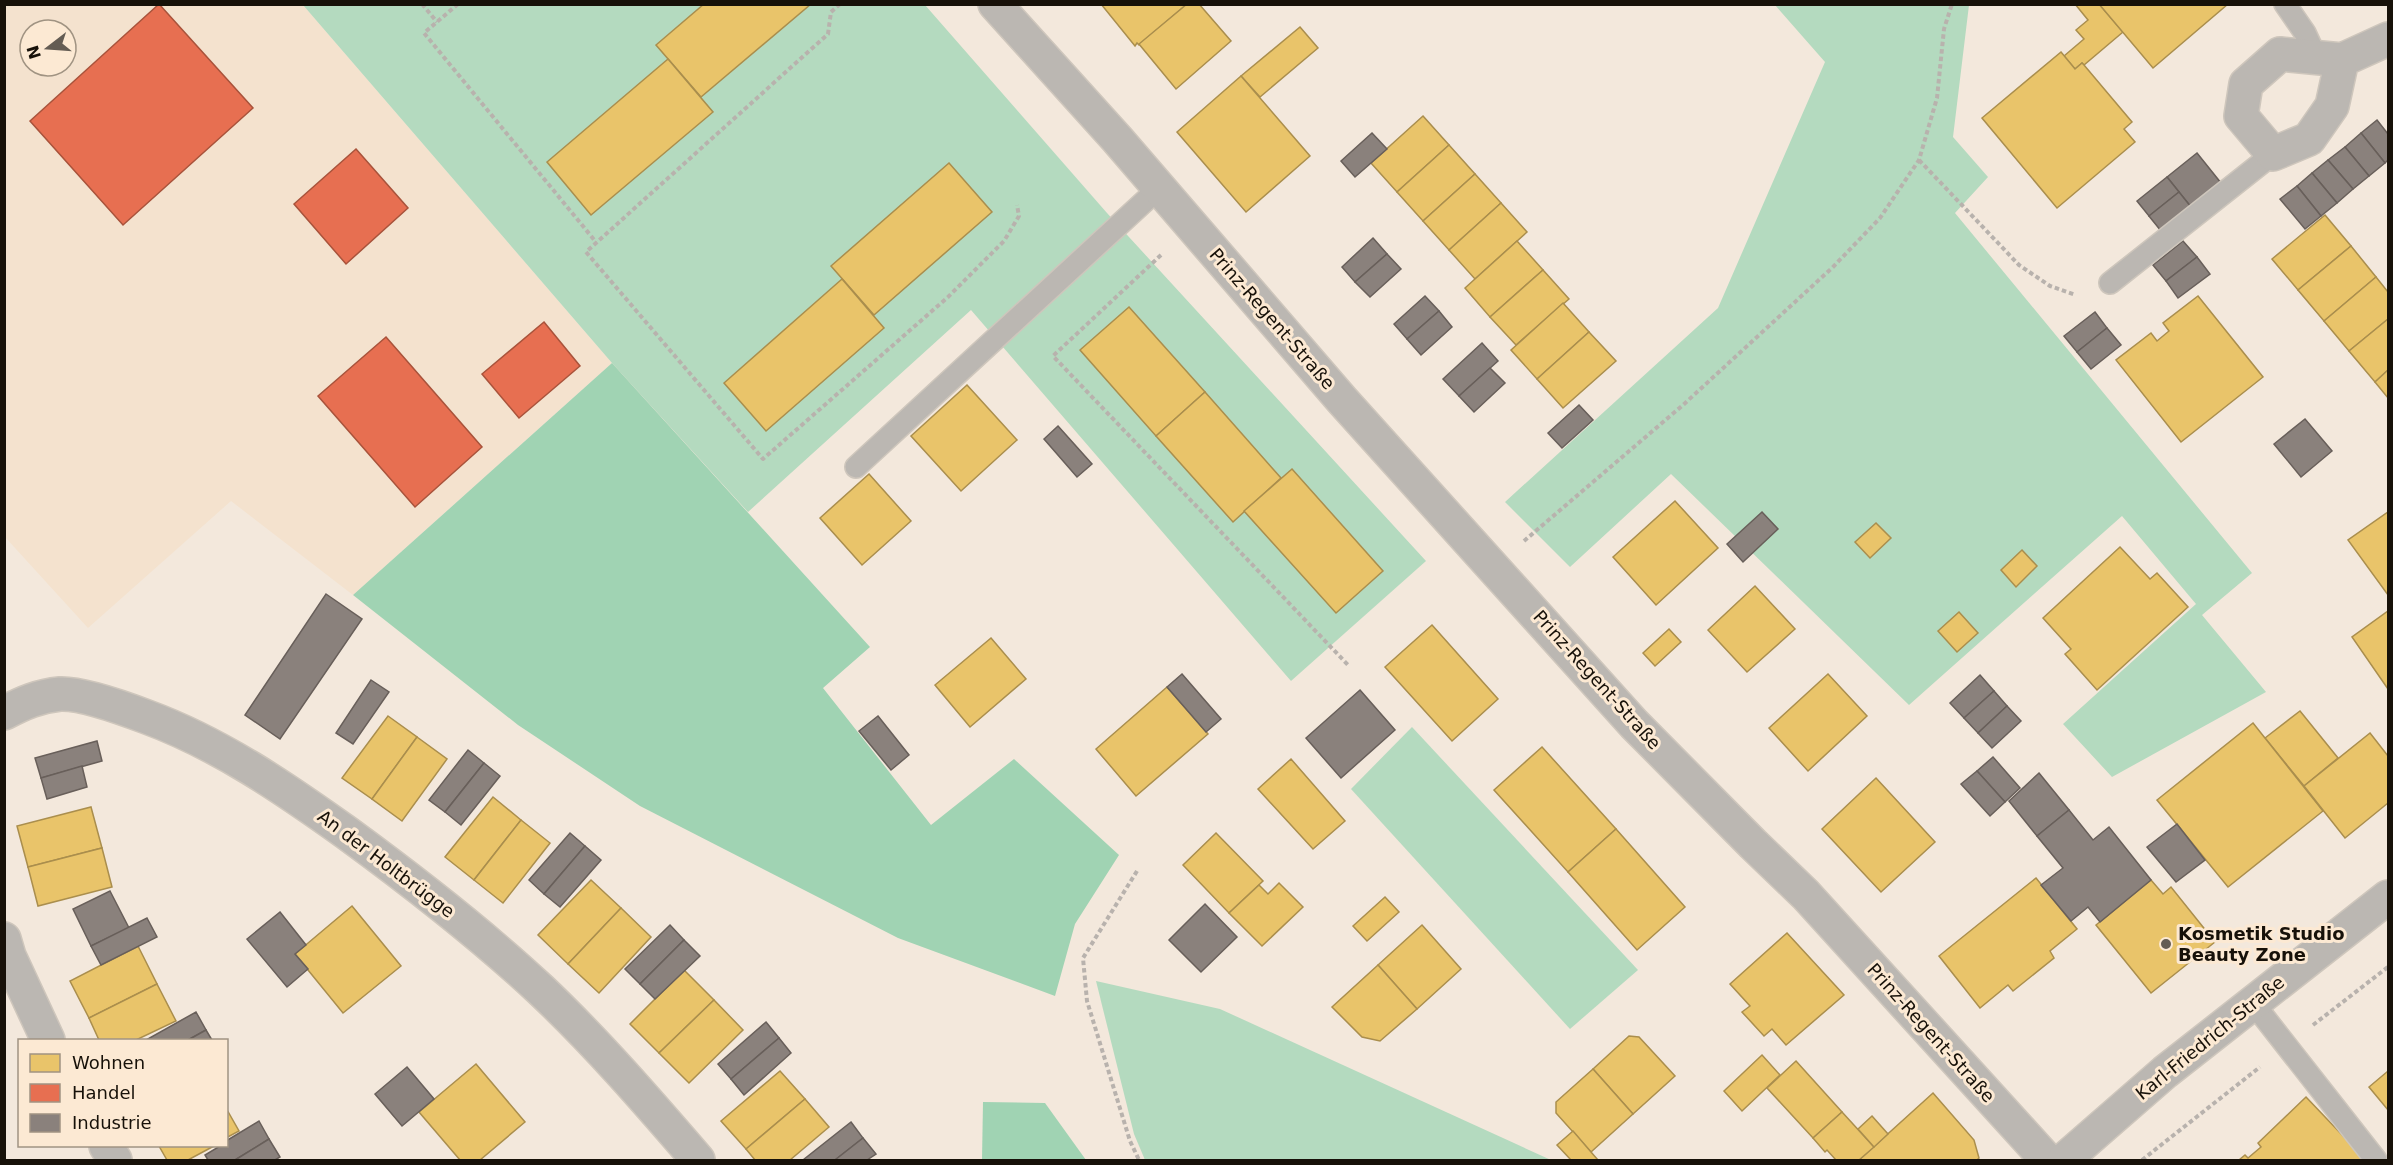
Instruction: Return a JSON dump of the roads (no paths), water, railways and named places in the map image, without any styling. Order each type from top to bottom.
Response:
[{"type":"street","name":"Prinz-Regent-Straße","points":[[995,4],[1160,188],[1342,400],[1634,724],[1806,895],[2047,1161]]},
{"type":"street","points":[[2329,58],[2332,106],[2309,139],[2273,154],[2241,116],[2247,84],[2280,54],[2329,58],[2388,39]]},
{"type":"street","name":"An der Holtbrügge","points":[[4,713],[32,699],[62,694],[115,705],[180,729],[277,783],[396,869],[494,948],[541,990],[593,1042],[698,1161]]},
{"type":"street","name":"Karl-Friedrich-Straße","points":[[2064,1161],[2165,1072],[2388,897]]},
{"type":"street","points":[[4,939],[9,956],[47,1039]]},
{"type":"street","points":[[107,1147],[115,1161]]},
{"type":"lane","points":[[2286,4],[2305,33],[2329,58]]},
{"type":"lane","points":[[2110,283],[2273,154]]},
{"type":"lane","points":[[856,466],[1160,188]]},
{"type":"lane","points":[[2253,1003],[2288,1045],[2376,1161]]},
{"type":"place","name":"Kosmetik Studio Beauty Zone","points":[[2166,944]]}]
